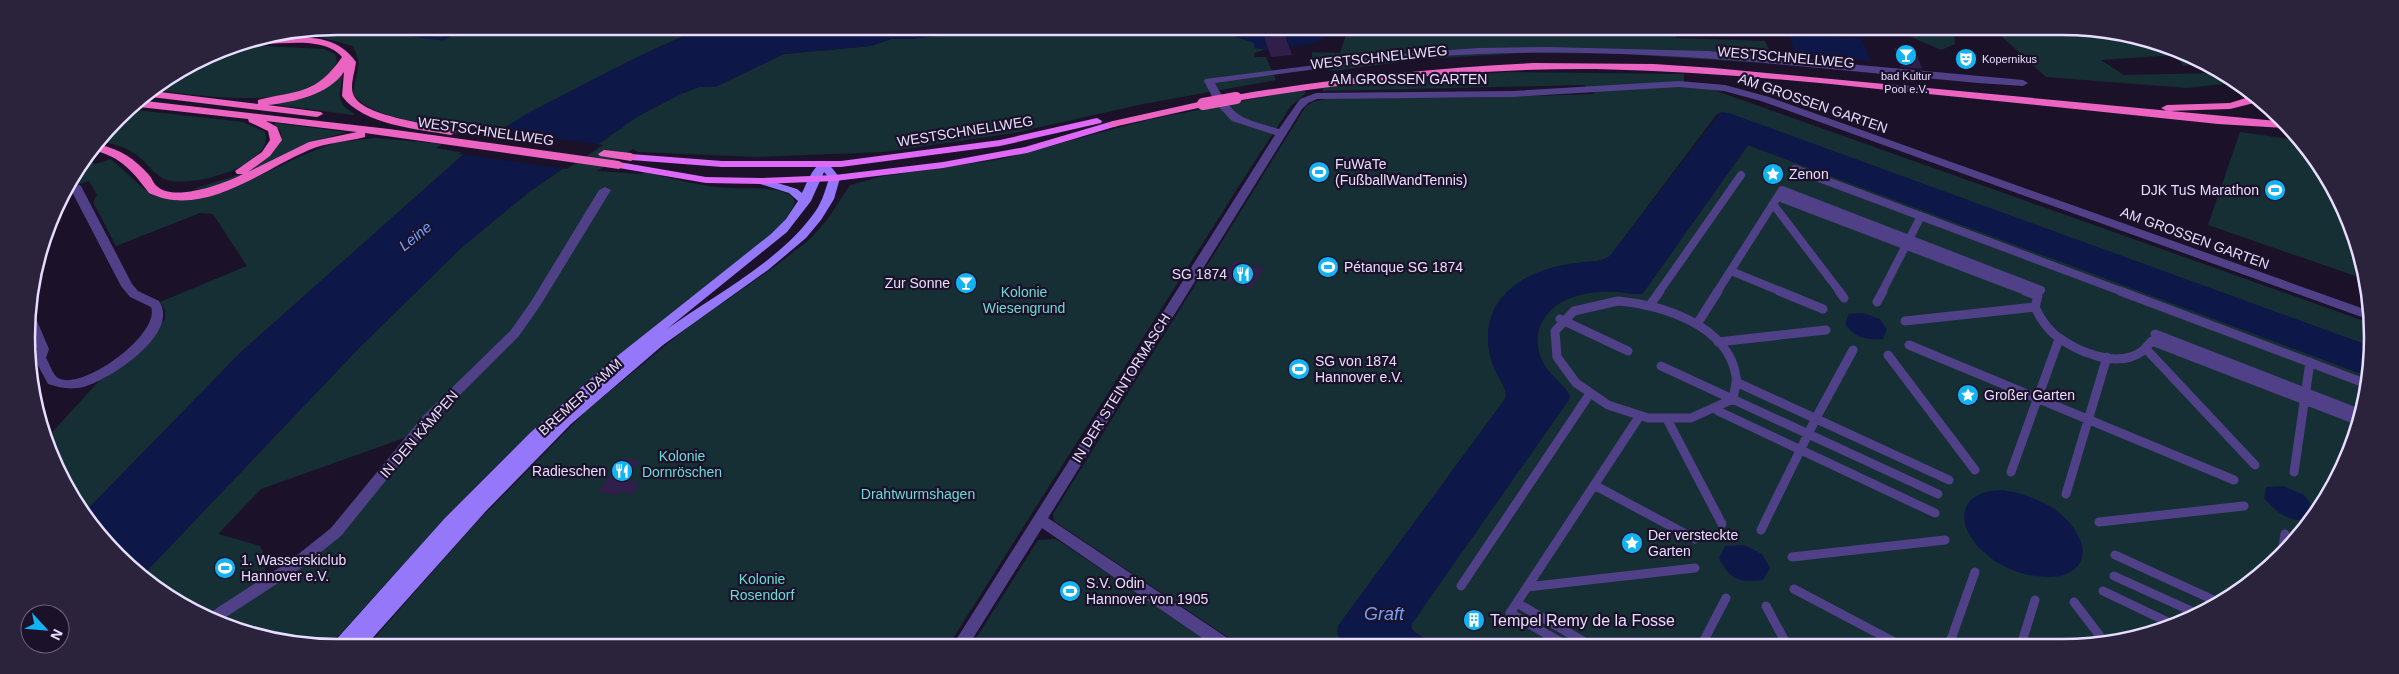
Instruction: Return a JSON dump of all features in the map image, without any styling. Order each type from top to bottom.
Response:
[{"type":"highway","points":[[276,41],[325,43],[341,49],[352,62],[347,93],[357,107],[379,116],[452,135]]},
{"type":"highway","points":[[233,104],[272,101],[310,91],[336,75],[348,57]]},
{"type":"highway","name":"WESTSCHNELLWEG","points":[[1234,95],[1296,80],[1398,68],[1493,61],[1606,61],[1711,65],[2268,116]]},
{"type":"highway","name":"WESTSCHNELLWEG","points":[[1112,121],[1234,95],[1399,75],[1495,68],[1611,66],[1713,71],[2277,124]]},
{"type":"highway","name":"WESTSCHNELLWEG","points":[[152,98],[233,104],[452,135],[631,157]]},
{"type":"highway","name":"WESTSCHNELLWEG","points":[[152,98],[241,115],[389,132],[452,135],[619,165]]},
{"type":"highway","points":[[2167,108],[2230,106],[2250,100]]},
{"type":"highway","points":[[150,184],[199,185],[231,176],[256,162],[273,146],[276,135],[273,129],[241,115]]},
{"type":"highway","points":[[101,149],[122,156],[136,168],[150,184],[151,188],[157,192],[173,195],[200,193],[232,184],[318,142],[347,136],[389,132]]},
{"type":"main road","name":"WESTSCHNELLWEG","points":[[631,157],[722,164],[824,165],[1000,143],[1112,121]]},
{"type":"main road","name":"WESTSCHNELLWEG","points":[[619,165],[706,180],[761,182],[812,180],[948,165],[1027,150],[1112,121]]},
{"type":"main road","points":[[824,165],[834,178]]},
{"type":"main road","name":"BREMER DAMM","points":[[345,639],[468,503],[564,409],[689,312],[776,237],[798,212],[805,201],[812,180],[824,165]]},
{"type":"main road","points":[[831,192],[846,180],[866,174]]},
{"type":"main road","name":"BREMER DAMM","points":[[689,312],[786,250],[813,222],[831,192],[834,178]]},
{"type":"main road","points":[[761,182],[793,190],[805,201]]},
{"type":"main road","name":"BREMER DAMM","points":[[362,639],[475,514],[529,458],[574,413],[670,327]]},
{"type":"street","name":"AM GROSSEN GARTEN","points":[[2023,83],[1737,56],[1564,50],[1478,51],[1409,56],[1209,81],[1220,102],[1236,119],[1281,133],[1304,101],[1327,94],[1513,94],[1679,84],[1710,86],[1764,99],[2363,314]]},
{"type":"street","name":"IN DER STEINTORMASCH","points":[[965,639],[1281,133]]},
{"type":"street","points":[[1795,169],[2360,381]]},
{"type":"street","points":[[1650,305],[1741,175]]},
{"type":"street","points":[[36,360],[53,381],[67,384],[88,381],[105,374],[120,364],[159,320],[159,310],[152,301],[131,292],[75,186]]},
{"type":"street","name":"IN DEN KÄMPEN","points":[[218,614],[296,564],[336,532],[429,418],[515,334],[605,190]]},
{"type":"street","points":[[1697,324],[1775,200]]},
{"type":"street","points":[[1775,200],[1908,242],[2041,290]]},
{"type":"street","points":[[1775,200],[1844,298]]},
{"type":"street","points":[[1877,302],[1921,216]]},
{"type":"street","points":[[1908,242],[2038,296],[2035,308],[2044,326],[2058,339],[2080,350],[2107,357],[2126,358],[2136,356],[2147,350],[2152,341],[2355,412]]},
{"type":"street","points":[[1731,271],[1823,309]]},
{"type":"street","points":[[1618,301],[1650,305],[1676,313],[1697,324],[1718,342],[1732,362],[1736,382],[1733,399],[1718,411],[1701,417],[1668,420],[1639,417],[1615,409],[1589,395],[1572,381],[1556,355],[1554,331],[1560,319],[1574,310],[1603,302],[1618,301]]},
{"type":"street","points":[[1905,321],[2035,308]]},
{"type":"street","points":[[1560,319],[1628,351]]},
{"type":"street","points":[[1718,342],[1826,330]]},
{"type":"street","points":[[35,331],[43,349],[36,360]]},
{"type":"street","points":[[2156,334],[2305,396],[2353,418]]},
{"type":"street","points":[[2011,472],[2058,339]]},
{"type":"street","points":[[1909,344],[2234,480]]},
{"type":"street","points":[[1761,530],[1816,418],[1853,350]]},
{"type":"street","points":[[2147,350],[2255,465]]},
{"type":"street","points":[[1888,355],[1975,470]]},
{"type":"street","points":[[2066,494],[2107,357]]},
{"type":"street","points":[[2294,472],[2310,362]]},
{"type":"street","points":[[1662,366],[1938,494]]},
{"type":"street","points":[[1736,382],[1950,480]]},
{"type":"street","points":[[1461,586],[1589,395]]},
{"type":"street","points":[[1718,411],[1934,513]]},
{"type":"street","points":[[1555,639],[1510,613],[1639,417]]},
{"type":"street","points":[[1668,420],[1722,524]]},
{"type":"street","points":[[1594,485],[1695,539]]},
{"type":"street","points":[[2099,522],[2244,506]]},
{"type":"street","points":[[1040,520],[1217,639]]},
{"type":"street","points":[[2283,543],[2285,534]]},
{"type":"street","points":[[1792,557],[1945,540]]},
{"type":"street","points":[[2115,555],[2212,599]]},
{"type":"street","points":[[1527,587],[1695,568]]},
{"type":"street","points":[[1951,639],[1975,572]]},
{"type":"street","points":[[2114,576],[2190,611]]},
{"type":"street","points":[[1794,589],[1889,639]]},
{"type":"street","points":[[2103,591],[2165,621]]},
{"type":"street","points":[[1705,639],[1726,598]]},
{"type":"street","points":[[2023,639],[2035,600]]},
{"type":"street","points":[[2074,602],[2100,636]]},
{"type":"street","points":[[1517,603],[1579,639]]},
{"type":"street","points":[[1766,606],[1784,639]]},
{"type":"green space","points":[[686,35],[628,62],[505,127],[496,129],[476,126],[465,129],[421,123],[374,110],[362,103],[353,94],[359,62],[353,46],[316,36]]},
{"type":"green space","points":[[946,35],[1232,35],[1254,43],[1254,48],[1267,49],[1254,53],[1255,57],[1266,57],[1276,80],[1143,104],[1014,133],[884,152],[758,157],[638,152],[633,149],[597,171],[642,174],[644,172],[709,186],[776,190],[791,196],[795,201],[793,207],[780,226],[767,238],[611,362],[522,441],[449,514],[336,639],[278,633],[259,629],[221,616],[309,560],[407,437],[261,489],[218,534],[260,546],[265,556],[265,580],[219,607],[210,611],[203,608],[169,588],[147,571],[358,349],[462,247],[529,192],[640,115],[681,94],[699,87],[715,87],[784,54],[871,46],[891,39]]},
{"type":"green space","points":[[1346,35],[1675,35],[1676,38],[1765,41],[1776,64],[1623,54],[1527,53],[1424,59],[1332,71],[1312,61],[1312,52],[1340,53]]},
{"type":"green space","points":[[1954,35],[1955,44],[1941,50],[1909,36]]},
{"type":"green space","points":[[2000,35],[2082,36],[2140,45],[2171,55],[2101,60],[2124,75],[2209,73],[2225,83],[2187,88],[2046,77]]},
{"type":"green space","points":[[257,46],[324,49],[335,54],[337,61],[325,78],[306,89],[282,96],[226,98],[162,91],[203,66]]},
{"type":"green space","points":[[2177,58],[2192,64],[2184,66]]},
{"type":"green space","name":"SG von 1874 Hannover e.V.","points":[[1507,72],[1684,74],[1684,86],[1711,89],[2363,321],[2364,344],[1726,113],[1717,114],[1610,256],[1598,261],[1554,267],[1532,275],[1512,288],[1497,305],[1490,322],[1488,340],[1493,366],[1505,389],[1505,399],[1338,626],[1340,639],[1231,639],[1054,521],[1053,514],[1306,106],[1313,102],[1330,98],[1468,98],[1595,94],[1584,85],[1323,91],[1323,87]]},
{"type":"green space","points":[[342,74],[341,101],[343,105],[355,114],[353,115],[272,104]]},
{"type":"green space","points":[[1303,89],[1306,93],[1291,106],[1251,167],[953,639],[374,639],[474,525],[586,411],[688,327],[773,268],[810,239],[827,220],[850,185],[883,176],[1002,159],[1147,120]]},
{"type":"green space","points":[[138,110],[243,122],[265,132],[265,144],[257,155],[245,164],[229,172],[194,181],[179,182],[167,180],[159,176],[138,156],[117,145],[106,143],[123,123]]},
{"type":"green space","points":[[274,124],[346,132],[318,140],[238,179],[207,188],[193,189],[241,174],[281,137],[281,132]]},
{"type":"green space","name":"DJK TuS Marathon","points":[[2240,132],[2290,139],[2313,169],[2333,203],[2348,240],[2358,277],[2208,225]]},
{"type":"green space","points":[[375,138],[442,144],[436,148],[465,153],[241,352],[88,508],[66,471],[51,434],[99,381],[124,364],[165,319],[165,310],[160,302],[247,266],[213,214],[200,213],[116,246],[93,202],[97,195],[89,181],[75,186],[86,169],[91,162],[96,164],[111,159],[145,190],[155,196],[177,199],[225,192],[333,143]]},
{"type":"green space","name":"Großer Garten","points":[[1748,145],[2361,374],[2361,376],[2354,415],[2333,471],[2302,521],[2276,551],[2246,577],[2213,599],[2178,616],[2140,629],[2101,636],[2062,639],[1425,639],[1413,631],[1410,627],[1412,623],[1570,398],[1567,391],[1545,366],[1538,350],[1538,333],[1547,314],[1562,302],[1580,294],[1609,291],[1643,293]]},
{"type":"green space","name":"S.V. Odin Hannover von 1905","points":[[1056,539],[1206,639],[976,639],[1038,540]]},
{"type":"water","name":"Leine","points":[[687,35],[946,35],[891,39],[871,46],[784,54],[715,87],[699,87],[640,115],[529,192],[462,247],[358,349],[147,571],[123,551],[88,508],[241,352],[465,153],[528,113],[635,58]]},
{"type":"water","points":[[1232,35],[1264,35],[1268,50],[1254,48],[1254,43]]},
{"type":"water","points":[[1285,35],[1331,35],[1322,38],[1316,43],[1289,47]]},
{"type":"water","points":[[1790,35],[1820,35],[1862,39],[1870,61],[1795,54]]},
{"type":"water","name":"Graft","points":[[1721,112],[1729,113],[2364,344],[2361,374],[1748,145],[1643,293],[1595,292],[1574,296],[1555,306],[1542,322],[1537,338],[1540,355],[1545,366],[1567,391],[1570,398],[1411,625],[1413,631],[1425,639],[1339,639],[1337,631],[1341,622],[1505,399],[1505,389],[1493,366],[1488,339],[1490,321],[1497,304],[1512,287],[1543,270],[1598,261],[1610,256]]},
{"type":"water","points":[[1863,313],[1880,319],[1887,329],[1883,339],[1861,337],[1845,324],[1849,314]]},
{"type":"water","points":[[2283,486],[2304,495],[2312,506],[2303,520],[2289,518],[2274,508],[2264,498],[2266,487]]},
{"type":"water","points":[[2003,490],[2038,500],[2068,521],[2082,545],[2082,558],[2077,567],[2067,573],[2049,577],[2023,574],[2000,564],[1976,544],[1968,533],[1965,522],[1965,512],[1968,504],[1976,497],[1987,492]]},
{"type":"water","points":[[1744,545],[1762,554],[1770,568],[1763,580],[1748,581],[1736,578],[1727,571],[1719,558],[1725,546]]},
{"type":"pier","points":[[496,130],[603,145],[567,169],[459,154]]},
{"type":"building","points":[[1285,36],[1292,55],[1271,57],[1264,37]]},
{"type":"building","name":"bad Kultur Pool e.V.","points":[[1894,48],[1915,49],[1922,69],[1901,67]]},
{"type":"building","name":"SG 1874","points":[[1234,260],[1264,268],[1252,288],[1222,280]]},
{"type":"building","name":"Zur Sonne","points":[[966,275],[979,281],[965,292],[952,285]]},
{"type":"building","name":"Radieschen","points":[[621,458],[640,461],[626,481],[640,483],[633,494],[618,492],[616,495],[598,492]]},
{"type":"building","name":"Tempel Remy de la Fosse","points":[[1474,609],[1482,612],[1485,620],[1482,628],[1474,631],[1466,628],[1463,620],[1466,612]]},
{"type":"waterway","points":[[413,35],[442,39],[451,35]]},
{"type":"place","name":"bad Kultur Pool e.V.","points":[[1906,55]]},
{"type":"place","name":"Kopernikus","points":[[1966,59]]},
{"type":"place","name":"FuWaTe (FußballWandTennis)","points":[[1319,172]]},
{"type":"place","name":"Zenon","points":[[1773,174]]},
{"type":"place","name":"DJK TuS Marathon","points":[[2275,190]]},
{"type":"place","name":"Pétanque SG 1874","points":[[1328,267]]},
{"type":"place","name":"SG 1874","points":[[1243,274]]},
{"type":"place","name":"Zur Sonne","points":[[966,283]]},
{"type":"place","name":"SG von 1874 Hannover e.V.","points":[[1299,369]]},
{"type":"place","name":"Großer Garten","points":[[1968,395]]},
{"type":"place","name":"Radieschen","points":[[622,471]]},
{"type":"place","name":"Der versteckte Garten","points":[[1632,543]]},
{"type":"place","name":"1. Wasserskiclub Hannover e.V.","points":[[225,568]]},
{"type":"place","name":"S.V. Odin Hannover von 1905","points":[[1070,591]]},
{"type":"place","name":"Tempel Remy de la Fosse","points":[[1474,620]]},
{"type":"park label","name":"Kolonie Wiesengrund","points":[[1024,300]]},
{"type":"park label","name":"Kolonie Dornröschen","points":[[682,464]]},
{"type":"park label","name":"Drahtwurmshagen","points":[[918,494]]},
{"type":"park label","name":"Kolonie Rosendorf","points":[[762,588]]}]
